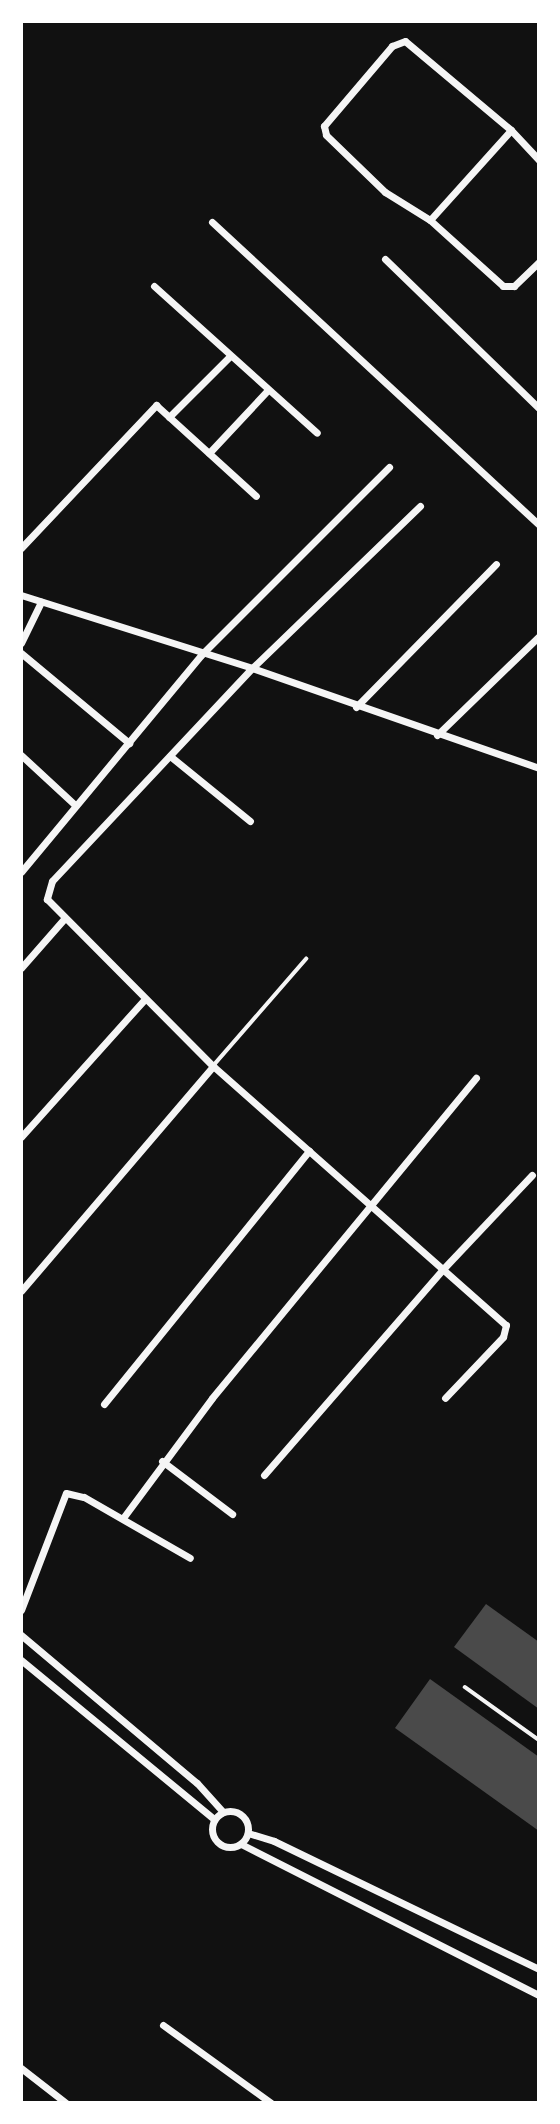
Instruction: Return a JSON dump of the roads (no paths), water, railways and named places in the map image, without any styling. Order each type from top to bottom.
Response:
[{"type":"street","points":[[539,160],[511,130],[410,43],[392,46],[327,119],[324,130],[385,192],[430,220],[503,286],[514,286],[539,262]]},
{"type":"street","points":[[430,220],[511,130]]},
{"type":"street","points":[[212,222],[539,525]]},
{"type":"street","points":[[385,258],[539,408]]},
{"type":"street","points":[[154,286],[317,433]]},
{"type":"street","points":[[169,417],[230,356]]},
{"type":"street","points":[[209,453],[268,390]]},
{"type":"street","points":[[21,548],[156,405],[256,496]]},
{"type":"street","points":[[21,872],[201,655],[388,467]]},
{"type":"street","points":[[420,506],[252,668],[52,881],[47,899],[63,920],[213,1066],[371,1209],[444,1268],[501,1319],[507,1331],[445,1398]]},
{"type":"street","points":[[356,707],[496,564]]},
{"type":"street","points":[[21,595],[201,655],[252,668],[356,707],[539,768]]},
{"type":"street","points":[[21,643],[41,602]]},
{"type":"street","points":[[437,735],[539,636]]},
{"type":"street","points":[[21,653],[130,743]]},
{"type":"street","points":[[21,755],[75,806]]},
{"type":"street","points":[[170,756],[250,821]]},
{"type":"street","points":[[21,968],[63,920]]},
{"type":"street","points":[[21,1137],[144,1001]]},
{"type":"street","points":[[21,1291],[213,1066]]},
{"type":"street","points":[[123,1518],[162,1461],[476,1078]]},
{"type":"street","points":[[104,1404],[309,1151]]},
{"type":"street","points":[[264,1475],[444,1268],[532,1175]]},
{"type":"street","points":[[162,1461],[232,1514]]},
{"type":"street","points":[[21,1610],[66,1493],[84,1497],[190,1558]]},
{"type":"street","points":[[21,1635],[197,1783],[223,1812],[241,1814],[248,1833]]},
{"type":"street","points":[[21,1660],[214,1819]]},
{"type":"street","points":[[223,1812],[214,1819],[212,1832],[218,1843],[229,1847],[241,1844],[539,1994]]},
{"type":"street","points":[[241,1844],[248,1833]]},
{"type":"street","points":[[248,1833],[274,1841],[539,1969]]},
{"type":"street","points":[[163,2025],[271,2103]]},
{"type":"street","points":[[21,2068],[66,2103]]},
{"type":"lane","points":[[213,1066],[306,959]]},
{"type":"lane","points":[[465,1687],[539,1741]]}]
